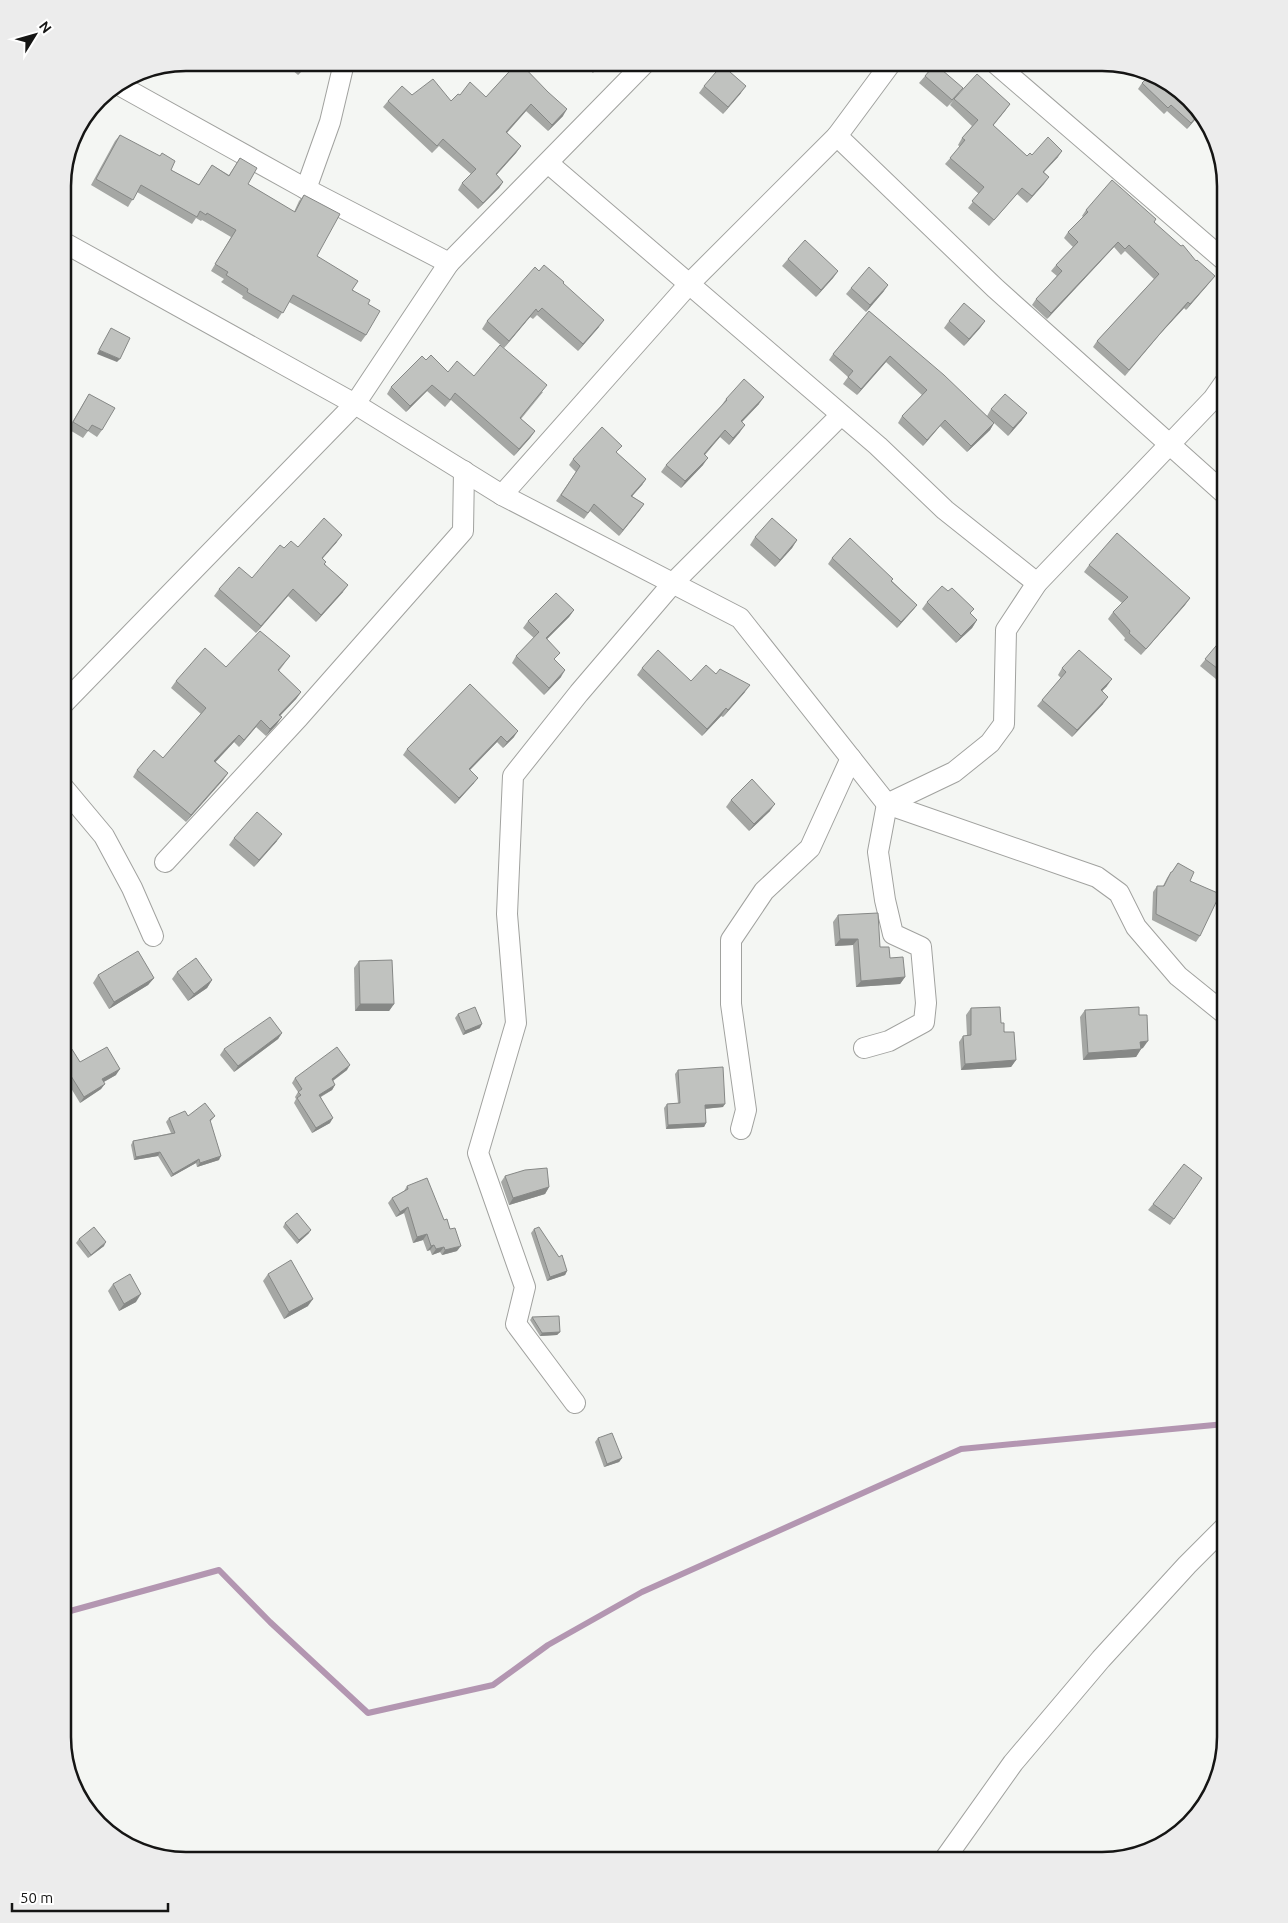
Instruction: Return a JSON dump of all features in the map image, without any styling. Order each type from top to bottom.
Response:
[{"type":"street","points":[[306,189],[330,122],[342,71]]},
{"type":"street","points":[[71,696],[355,404],[450,263],[637,71]]},
{"type":"street","points":[[502,495],[690,283],[837,136],[885,71]]},
{"type":"street","points":[[1004,71],[1217,253]]},
{"type":"street","points":[[126,89],[306,189],[450,263]]},
{"type":"street","points":[[837,136],[995,288],[1217,486]]},
{"type":"street","points":[[548,163],[878,446],[945,510],[1037,583]]},
{"type":"street","points":[[71,246],[355,404],[502,495],[740,618],[887,804],[1097,877],[1119,893],[1136,927],[1178,976],[1217,1007]]},
{"type":"street","points":[[887,804],[954,772],[990,743],[1004,724],[1006,630],[1037,583],[1217,394]]},
{"type":"street","points":[[575,1403],[516,1324],[525,1287],[478,1152],[516,1023],[507,914],[513,776],[579,693],[673,584],[841,415]]},
{"type":"street","points":[[165,862],[299,717],[463,532],[464,471]]},
{"type":"street","points":[[741,1129],[746,1110],[731,1004],[731,940],[764,891],[810,848],[851,758]]},
{"type":"street","points":[[71,797],[104,836],[132,888],[153,936]]},
{"type":"street","points":[[864,1048],[889,1041],[924,1022],[926,1003],[921,947],[893,934],[885,900],[878,852],[887,804]]},
{"type":"street","points":[[950,1852],[1019,1755],[1101,1659],[1187,1565],[1217,1536]]},
{"type":"building","points":[[510,71],[528,71],[567,109],[552,125],[531,104],[506,132],[521,146],[496,174],[503,182],[483,203],[462,183],[476,169],[443,139],[437,146],[388,101],[402,86],[412,95],[433,79],[451,101],[458,94],[460,95],[470,82],[486,97]]},
{"type":"building","points":[[717,71],[729,71],[746,86],[728,107],[704,86]]},
{"type":"building","points":[[929,71],[943,71],[963,88],[952,100],[925,76]]},
{"type":"building","points":[[977,74],[1010,104],[993,125],[1027,156],[1030,153],[1032,155],[1048,137],[1062,151],[1043,172],[1049,177],[1032,196],[1022,188],[994,220],[972,201],[984,187],[950,158],[965,140],[962,138],[978,120],[954,99]]},
{"type":"building","points":[[1145,80],[1166,91],[1178,100],[1195,119],[1191,123],[1171,105],[1168,108],[1142,83]]},
{"type":"building","points":[[120,135],[160,156],[162,153],[175,161],[171,170],[199,185],[212,165],[229,176],[240,158],[257,168],[248,184],[295,212],[304,195],[340,214],[317,256],[358,281],[352,290],[370,300],[368,304],[380,311],[366,335],[293,295],[283,313],[247,292],[248,289],[226,275],[228,272],[215,264],[236,230],[207,213],[206,215],[200,211],[197,217],[141,185],[133,200],[96,179]]},
{"type":"building","points":[[1112,180],[1156,219],[1154,222],[1181,246],[1183,245],[1196,261],[1215,276],[1190,304],[1188,302],[1129,370],[1097,341],[1159,274],[1129,245],[1125,249],[1118,242],[1051,313],[1036,299],[1062,271],[1056,265],[1078,242],[1068,232],[1088,212],[1086,210]]},
{"type":"building","points":[[805,240],[838,271],[821,290],[788,259]]},
{"type":"building","points":[[544,265],[604,320],[583,344],[542,308],[538,312],[536,309],[509,341],[487,321],[535,267],[539,271]]},
{"type":"building","points":[[869,267],[888,285],[870,305],[851,288]]},
{"type":"building","points":[[964,303],[985,321],[969,339],[949,321]]},
{"type":"building","points":[[869,311],[944,375],[994,423],[971,446],[945,420],[927,440],[902,416],[927,390],[890,356],[861,389],[848,377],[853,371],[833,354]]},
{"type":"building","points":[[111,328],[130,338],[120,359],[99,350]]},
{"type":"building","points":[[500,345],[547,385],[520,418],[535,431],[519,449],[455,393],[450,400],[432,385],[410,406],[391,387],[422,356],[426,360],[431,355],[448,372],[457,361],[474,376]]},
{"type":"building","points":[[744,379],[764,397],[741,421],[745,425],[733,438],[725,430],[704,454],[708,458],[685,481],[666,465],[727,400]]},
{"type":"building","points":[[89,394],[115,408],[102,430],[92,425],[88,431],[73,422]]},
{"type":"building","points":[[1005,394],[1027,413],[1013,428],[991,409]]},
{"type":"building","points":[[602,427],[622,446],[616,452],[646,479],[631,496],[644,504],[623,530],[594,504],[588,513],[561,495],[580,466],[573,459]]},
{"type":"building","points":[[324,518],[342,535],[322,558],[326,562],[324,564],[348,585],[321,615],[293,589],[261,626],[219,589],[239,567],[252,578],[280,545],[284,548],[291,541],[298,547]]},
{"type":"building","points":[[772,518],[797,540],[780,560],[755,537]]},
{"type":"building","points":[[1117,533],[1190,598],[1146,649],[1129,633],[1130,631],[1113,612],[1128,597],[1089,565]]},
{"type":"building","points":[[850,538],[917,605],[901,622],[832,558]]},
{"type":"building","points":[[942,586],[948,591],[952,588],[974,609],[970,613],[977,620],[961,636],[927,602]]},
{"type":"building","points":[[556,593],[574,610],[546,638],[560,653],[554,659],[565,670],[549,688],[516,656],[539,632],[528,621]]},
{"type":"building","points":[[260,631],[290,656],[278,670],[301,692],[279,715],[282,717],[270,729],[261,720],[244,740],[239,735],[214,761],[228,773],[191,815],[137,770],[154,750],[163,758],[206,708],[176,681],[205,648],[226,667]]},
{"type":"building","points":[[1217,645],[1217,668],[1205,659]]},
{"type":"building","points":[[658,650],[691,681],[706,665],[716,674],[720,669],[750,685],[728,710],[726,708],[707,729],[642,668]]},
{"type":"building","points":[[1079,650],[1112,679],[1101,690],[1108,697],[1077,730],[1042,700],[1066,672],[1062,668]]},
{"type":"building","points":[[470,684],[518,731],[507,742],[501,736],[469,769],[478,778],[459,798],[407,749]]},
{"type":"building","points":[[752,779],[775,804],[754,824],[731,800]]},
{"type":"building","points":[[257,812],[282,834],[259,860],[234,838]]},
{"type":"building","points":[[1178,863],[1194,872],[1190,881],[1217,893],[1217,900],[1200,936],[1156,914],[1157,886],[1164,886]]},
{"type":"building","points":[[878,913],[880,947],[889,947],[890,958],[903,957],[905,977],[861,981],[858,939],[840,939],[838,915]]},
{"type":"building","points":[[138,951],[154,978],[114,1002],[98,975]]},
{"type":"building","points":[[196,958],[212,980],[194,994],[177,972]]},
{"type":"building","points":[[392,960],[394,1004],[360,1004],[359,961]]},
{"type":"building","points":[[475,1007],[482,1024],[465,1031],[458,1014]]},
{"type":"building","points":[[1000,1007],[1001,1023],[1004,1023],[1004,1032],[1014,1032],[1016,1060],[965,1064],[963,1036],[971,1035],[971,1008]]},
{"type":"building","points":[[1139,1007],[1139,1015],[1147,1015],[1148,1041],[1140,1042],[1141,1049],[1088,1053],[1085,1010]]},
{"type":"building","points":[[270,1017],[282,1033],[238,1066],[224,1049]]},
{"type":"building","points":[[107,1047],[120,1069],[102,1079],[105,1084],[84,1097],[71,1076],[71,1048],[80,1062]]},
{"type":"building","points":[[337,1047],[350,1065],[332,1079],[335,1085],[319,1095],[333,1118],[316,1128],[297,1098],[301,1095],[298,1092],[302,1089],[295,1078]]},
{"type":"building","points":[[723,1067],[725,1104],[705,1105],[706,1123],[668,1125],[667,1104],[680,1103],[678,1070]]},
{"type":"building","points":[[205,1103],[215,1116],[210,1120],[221,1156],[200,1163],[199,1159],[173,1174],[160,1152],[136,1157],[133,1141],[175,1133],[169,1118],[185,1111],[188,1116]]},
{"type":"building","points":[[1184,1164],[1202,1178],[1174,1219],[1153,1204]]},
{"type":"building","points":[[547,1168],[549,1187],[513,1198],[505,1176],[525,1170]]},
{"type":"building","points":[[427,1178],[444,1220],[447,1219],[450,1229],[455,1228],[461,1246],[445,1250],[444,1247],[436,1249],[434,1245],[431,1246],[427,1234],[417,1237],[408,1207],[400,1212],[392,1198],[408,1189],[407,1186]]},
{"type":"building","points":[[297,1213],[311,1230],[299,1240],[285,1223]]},
{"type":"building","points":[[94,1227],[106,1242],[91,1255],[79,1239]]},
{"type":"building","points":[[539,1227],[559,1257],[562,1255],[567,1271],[550,1277],[534,1229]]},
{"type":"building","points":[[291,1260],[313,1299],[289,1312],[268,1274]]},
{"type":"building","points":[[130,1274],[141,1294],[124,1304],[113,1284]]},
{"type":"building","points":[[559,1316],[560,1332],[542,1333],[532,1317]]},
{"type":"building","points":[[612,1433],[622,1458],[607,1464],[598,1438]]},
{"type":"waterway","points":[[71,1611],[219,1570],[270,1622],[368,1713],[493,1685],[548,1645],[642,1592],[961,1449],[1217,1425]]}]
